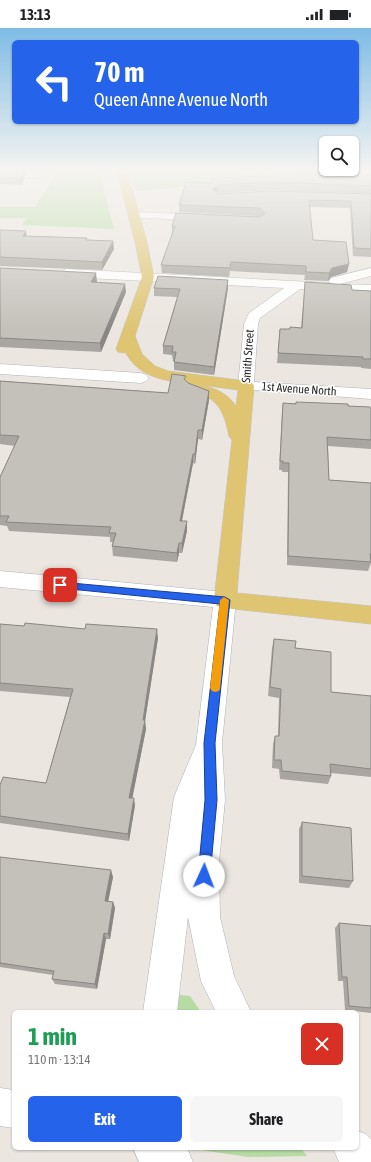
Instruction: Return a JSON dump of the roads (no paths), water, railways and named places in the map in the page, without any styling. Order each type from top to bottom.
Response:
[{"type":"main road","points":[[137,224],[142,242],[148,277]]},
{"type":"main road","name":"Smith Street","points":[[148,277],[122,352],[124,366],[130,372],[141,378],[158,384],[211,392],[222,398],[230,410],[241,449]]},
{"type":"main road","name":"1st Avenue North","points":[[128,337],[131,351],[135,358],[149,369],[164,375],[175,377],[246,386]]},
{"type":"main road","name":"Smith Street","points":[[225,600],[246,386]]},
{"type":"main road","points":[[225,600],[371,615]]},
{"type":"street","points":[[315,287],[371,272]]},
{"type":"street","points":[[54,273],[371,289]]},
{"type":"street","name":"Smith Street","points":[[246,386],[251,324],[254,316],[296,286]]},
{"type":"street","points":[[0,370],[141,378]]},
{"type":"street","name":"1st Avenue North","points":[[246,386],[371,394]]},
{"type":"street","points":[[0,579],[225,600],[209,743],[211,800],[204,862],[204,917],[218,981],[233,1010]]},
{"type":"street","points":[[160,1010],[188,797],[209,743]]},
{"type":"street","points":[[0,1107],[12,1109]]},
{"type":"street","points":[[354,1150],[368,1162]]}]
